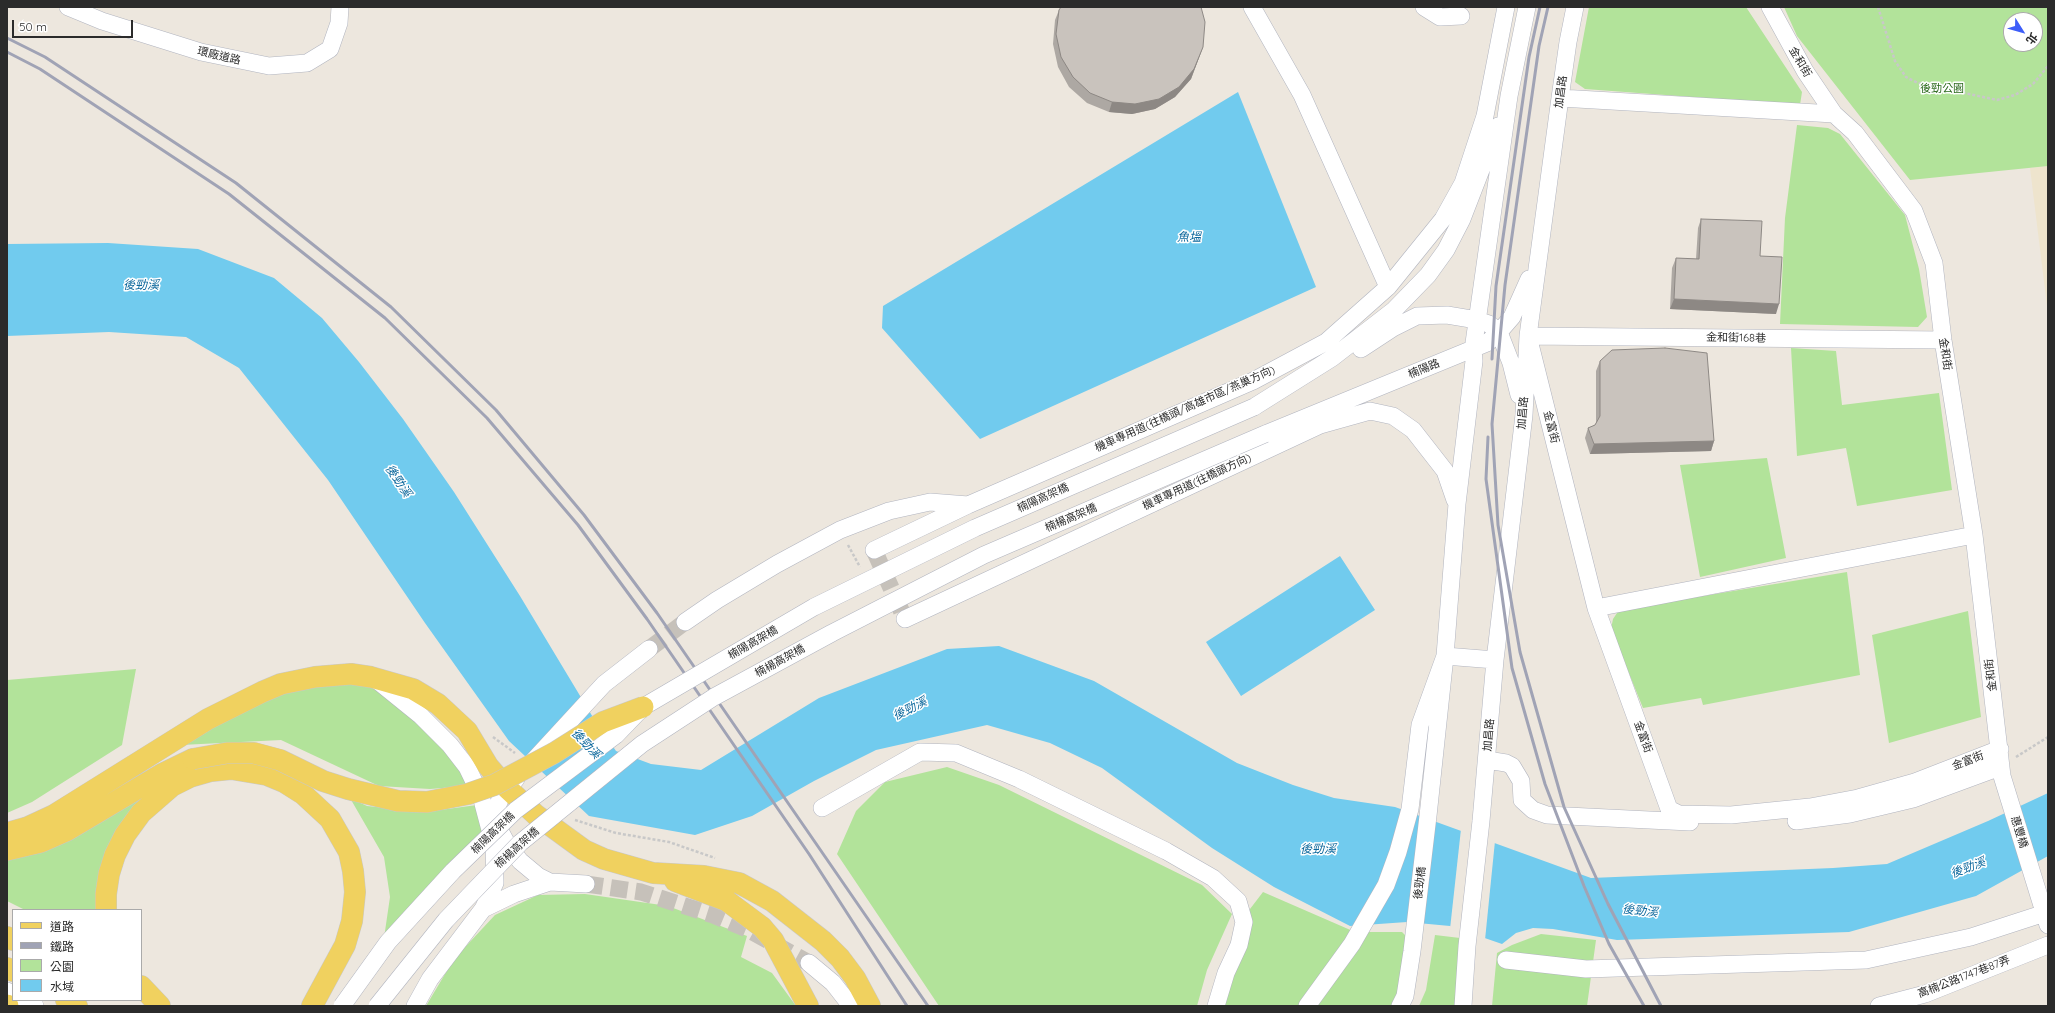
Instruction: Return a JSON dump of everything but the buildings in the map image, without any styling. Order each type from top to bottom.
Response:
[{"type":"main road","points":[[7,833],[28,827],[54,816],[208,720],[262,692],[282,684],[316,677],[351,674],[371,677],[393,682],[412,689],[438,704],[467,731],[488,766],[507,788],[536,815],[584,850],[604,859],[652,873],[717,896],[744,912],[762,927],[773,940],[808,1006]]},
{"type":"main road","points":[[7,850],[41,842],[66,832],[162,774],[193,759],[226,753],[254,753],[280,760],[323,781],[348,789],[398,801],[427,802],[468,794],[494,786],[603,722],[643,707]]},
{"type":"main road","points":[[106,909],[106,894],[115,854],[130,826],[155,799],[190,777],[211,771],[231,769],[243,770],[267,775],[284,782],[302,794],[330,819],[349,852],[353,871],[354,892],[352,920],[345,945],[312,1006]]},
{"type":"main road","points":[[652,873],[704,876],[739,883],[758,892],[788,913],[823,941],[840,958],[855,978],[870,1006]]},
{"type":"main road","points":[[142,987],[160,1006]]},
{"type":"main road","points":[[68,1001],[77,1006]]},
{"type":"main road","points":[[138,1001],[148,1006]]},
{"type":"street","name":"環廠道路","points":[[68,7],[102,21],[201,52],[269,66],[307,63],[330,49],[339,23],[340,7]]},
{"type":"street","points":[[1252,7],[1302,95],[1388,287]]},
{"type":"street","points":[[1424,7],[1440,17],[1461,16]]},
{"type":"street","name":"機車專用道(往橋頭/高雄市區/燕巢方向)","points":[[968,505],[1253,382],[1326,342],[1388,287],[1443,218],[1463,183],[1485,116],[1506,7]]},
{"type":"street","points":[[1306,1006],[1352,944],[1379,898],[1398,852],[1410,809],[1420,725],[1445,656],[1457,504],[1474,361],[1473,350],[1509,96],[1527,7]]},
{"type":"street","name":"加昌路","points":[[1463,1006],[1467,946],[1487,760],[1495,660],[1524,415],[1528,336],[1568,42],[1575,7]]},
{"type":"street","name":"金和街","points":[[1770,7],[1805,70],[1834,114],[1855,133],[1914,211],[1934,263],[1943,340],[1974,535],[2000,749]]},
{"type":"street","points":[[1254,406],[1344,349],[1394,310],[1428,275],[1446,250],[1462,219],[1509,96]]},
{"type":"street","points":[[1560,98],[1834,114]]},
{"type":"street","name":"楠陽路","points":[[1265,434],[1487,343],[1500,332],[1516,311],[1538,254]]},
{"type":"street","points":[[1254,406],[1328,371],[1393,328],[1417,316],[1447,314],[1489,324],[1500,332],[1511,363],[1524,415]]},
{"type":"street","name":"金和街168巷","points":[[1528,336],[1943,340]]},
{"type":"street","name":"金富街","points":[[1528,336],[1596,608],[1669,808],[1679,814],[1731,815],[1810,808],[1858,798],[1915,782],[2000,749]]},
{"type":"street","points":[[1335,405],[1370,411]]},
{"type":"street","name":"楠陽高架橋","points":[[342,1006],[388,942],[453,871],[516,810],[616,735],[643,707],[814,607],[968,531],[1254,406]]},
{"type":"street","name":"機車專用道(往橋頭方向)","points":[[905,619],[1320,425],[1370,411],[1393,416],[1413,430],[1445,471],[1457,504]]},
{"type":"street","name":"楠楊高架橋","points":[[377,1006],[446,920],[520,843],[642,744],[714,697],[832,633],[984,555],[1265,434]]},
{"type":"street","points":[[685,622],[717,600],[777,564],[840,530],[889,511],[930,502],[968,505]]},
{"type":"street","points":[[874,550],[968,505]]},
{"type":"street","points":[[1596,608],[1974,535]]},
{"type":"street","points":[[550,882],[538,876],[520,861],[506,842],[499,829],[497,808],[521,764],[604,684],[649,649]]},
{"type":"street","points":[[1445,656],[1495,660]]},
{"type":"street","name":"後勁橋","points":[[1400,1006],[1405,996],[1412,951],[1445,656]]},
{"type":"street","points":[[371,677],[410,707],[450,745],[467,767],[482,796],[494,845],[496,864],[495,883],[483,909],[430,979],[415,1006]]},
{"type":"street","name":"惠豐橋","points":[[2000,749],[2001,772],[2046,913]]},
{"type":"street","points":[[822,808],[920,752],[956,753],[1019,780],[1166,851],[1213,878],[1238,901],[1244,922],[1241,937],[1239,945],[1226,972],[1216,1006]]},
{"type":"street","points":[[1487,760],[1506,762],[1512,766],[1521,781],[1522,800],[1533,810],[1547,815],[1744,825],[1850,814],[1913,798],[2001,772]]},
{"type":"street","points":[[483,909],[514,894],[550,882],[586,884]]},
{"type":"street","points":[[1506,960],[1586,969],[1866,960],[1971,937],[2046,913]]},
{"type":"street","name":"高楠公路1747巷87弄","points":[[1879,1006],[1925,994],[2048,945]]},
{"type":"street","points":[[809,963],[832,983],[851,1006]]},
{"type":"street","points":[[26,1001],[35,1006]]},
{"type":"path","points":[[1878,7],[1895,61],[1906,76],[1918,83],[1997,100],[2015,95],[2033,84],[2048,66]]},
{"type":"path","points":[[840,530],[863,573]]},
{"type":"path","points":[[490,734],[521,764]]},
{"type":"path","points":[[2001,772],[2048,737]]},
{"type":"shaded area","points":[[2048,166],[2048,314],[2030,168]]},
{"type":"green space","points":[[1589,7],[1746,7],[1802,92],[1800,105],[1585,89],[1575,82]]},
{"type":"green space","name":"後勁公園","points":[[1784,7],[2048,7],[2048,166],[1910,180],[1797,36]]},
{"type":"green space","points":[[1797,125],[1828,128],[1840,134],[1905,215],[1919,269],[1927,317],[1918,327],[1780,324],[1785,218]]},
{"type":"green space","points":[[1791,348],[1836,351],[1842,405],[1939,393],[1952,490],[1857,506],[1846,448],[1797,456]]},
{"type":"green space","points":[[1767,458],[1786,558],[1700,577],[1680,465]]},
{"type":"green space","points":[[1847,572],[1860,675],[1703,705],[1701,698],[1643,708],[1611,629],[1613,619],[1619,610]]},
{"type":"green space","points":[[1968,611],[1981,717],[1889,743],[1872,635]]},
{"type":"green space","points":[[136,669],[122,745],[32,802],[7,813],[7,680]]},
{"type":"green space","points":[[350,680],[377,687],[416,716],[451,756],[468,786],[430,789],[379,786],[281,740],[181,745],[261,700],[297,689]]},
{"type":"green space","points":[[947,767],[999,785],[1202,885],[1232,914],[1207,970],[1197,1006],[939,1006],[837,854],[856,811],[885,782]]},
{"type":"green space","points":[[168,779],[150,794],[100,909],[23,909],[7,901],[7,856]]},
{"type":"green space","points":[[350,798],[367,806],[425,812],[477,805],[483,830],[384,938],[390,897],[384,857]]},
{"type":"green space","points":[[1263,892],[1355,932],[1402,932],[1409,939],[1399,998],[1393,1006],[1216,1006],[1225,962],[1250,909]]},
{"type":"green space","points":[[585,894],[668,906],[747,936],[741,957],[772,973],[796,1006],[426,1006],[454,959],[495,915],[538,895]]},
{"type":"green space","points":[[1541,934],[1596,940],[1587,1006],[1492,1006],[1497,953],[1512,945]]},
{"type":"green space","points":[[1435,935],[1460,938],[1455,1006],[1419,1006],[1426,990]]},
{"type":"water","name":"魚塭","points":[[1238,92],[1316,287],[980,439],[882,328],[883,306]]},
{"type":"water","name":"後勁溪","points":[[108,243],[198,249],[274,278],[322,318],[359,362],[403,419],[454,492],[520,596],[594,719],[616,751],[651,764],[701,770],[819,698],[947,649],[999,646],[1094,681],[1237,763],[1293,785],[1334,798],[1395,807],[1591,878],[1833,868],[1887,864],[1988,821],[2048,793],[2048,856],[1976,896],[1849,932],[1617,940],[1553,929],[1533,928],[1516,933],[1502,944],[1450,926],[1407,922],[1350,926],[1274,887],[1212,848],[1102,768],[1050,743],[987,725],[876,750],[814,781],[752,816],[695,835],[589,816],[509,741],[425,623],[328,480],[239,368],[186,337],[109,332],[7,336],[7,244]]},
{"type":"water","points":[[1340,556],[1375,610],[1241,696],[1206,642]]},
{"type":"pier","points":[[1461,829],[1495,841],[1485,940],[1450,929]]},
{"type":"tunnel","points":[[874,550],[905,619]]},
{"type":"tunnel","points":[[649,649],[685,622]]},
{"type":"tunnel","points":[[586,884],[641,892],[713,915],[747,929],[809,963]]},
{"type":"railway","points":[[1492,359],[1496,286],[1529,57],[1540,7]]},
{"type":"railway","points":[[1548,7],[1539,46],[1505,285],[1492,424],[1498,525],[1520,652],[1564,807],[1608,904],[1661,1006]]},
{"type":"railway","points":[[7,38],[45,57],[236,183],[391,307],[496,410],[584,515],[657,613],[928,1006]]},
{"type":"railway","points":[[7,52],[40,69],[229,194],[385,318],[487,418],[578,525],[647,619],[809,854],[907,1006]]},
{"type":"railway","points":[[1488,437],[1486,479],[1512,668],[1545,784],[1584,886],[1609,944],[1644,1006]]}]
